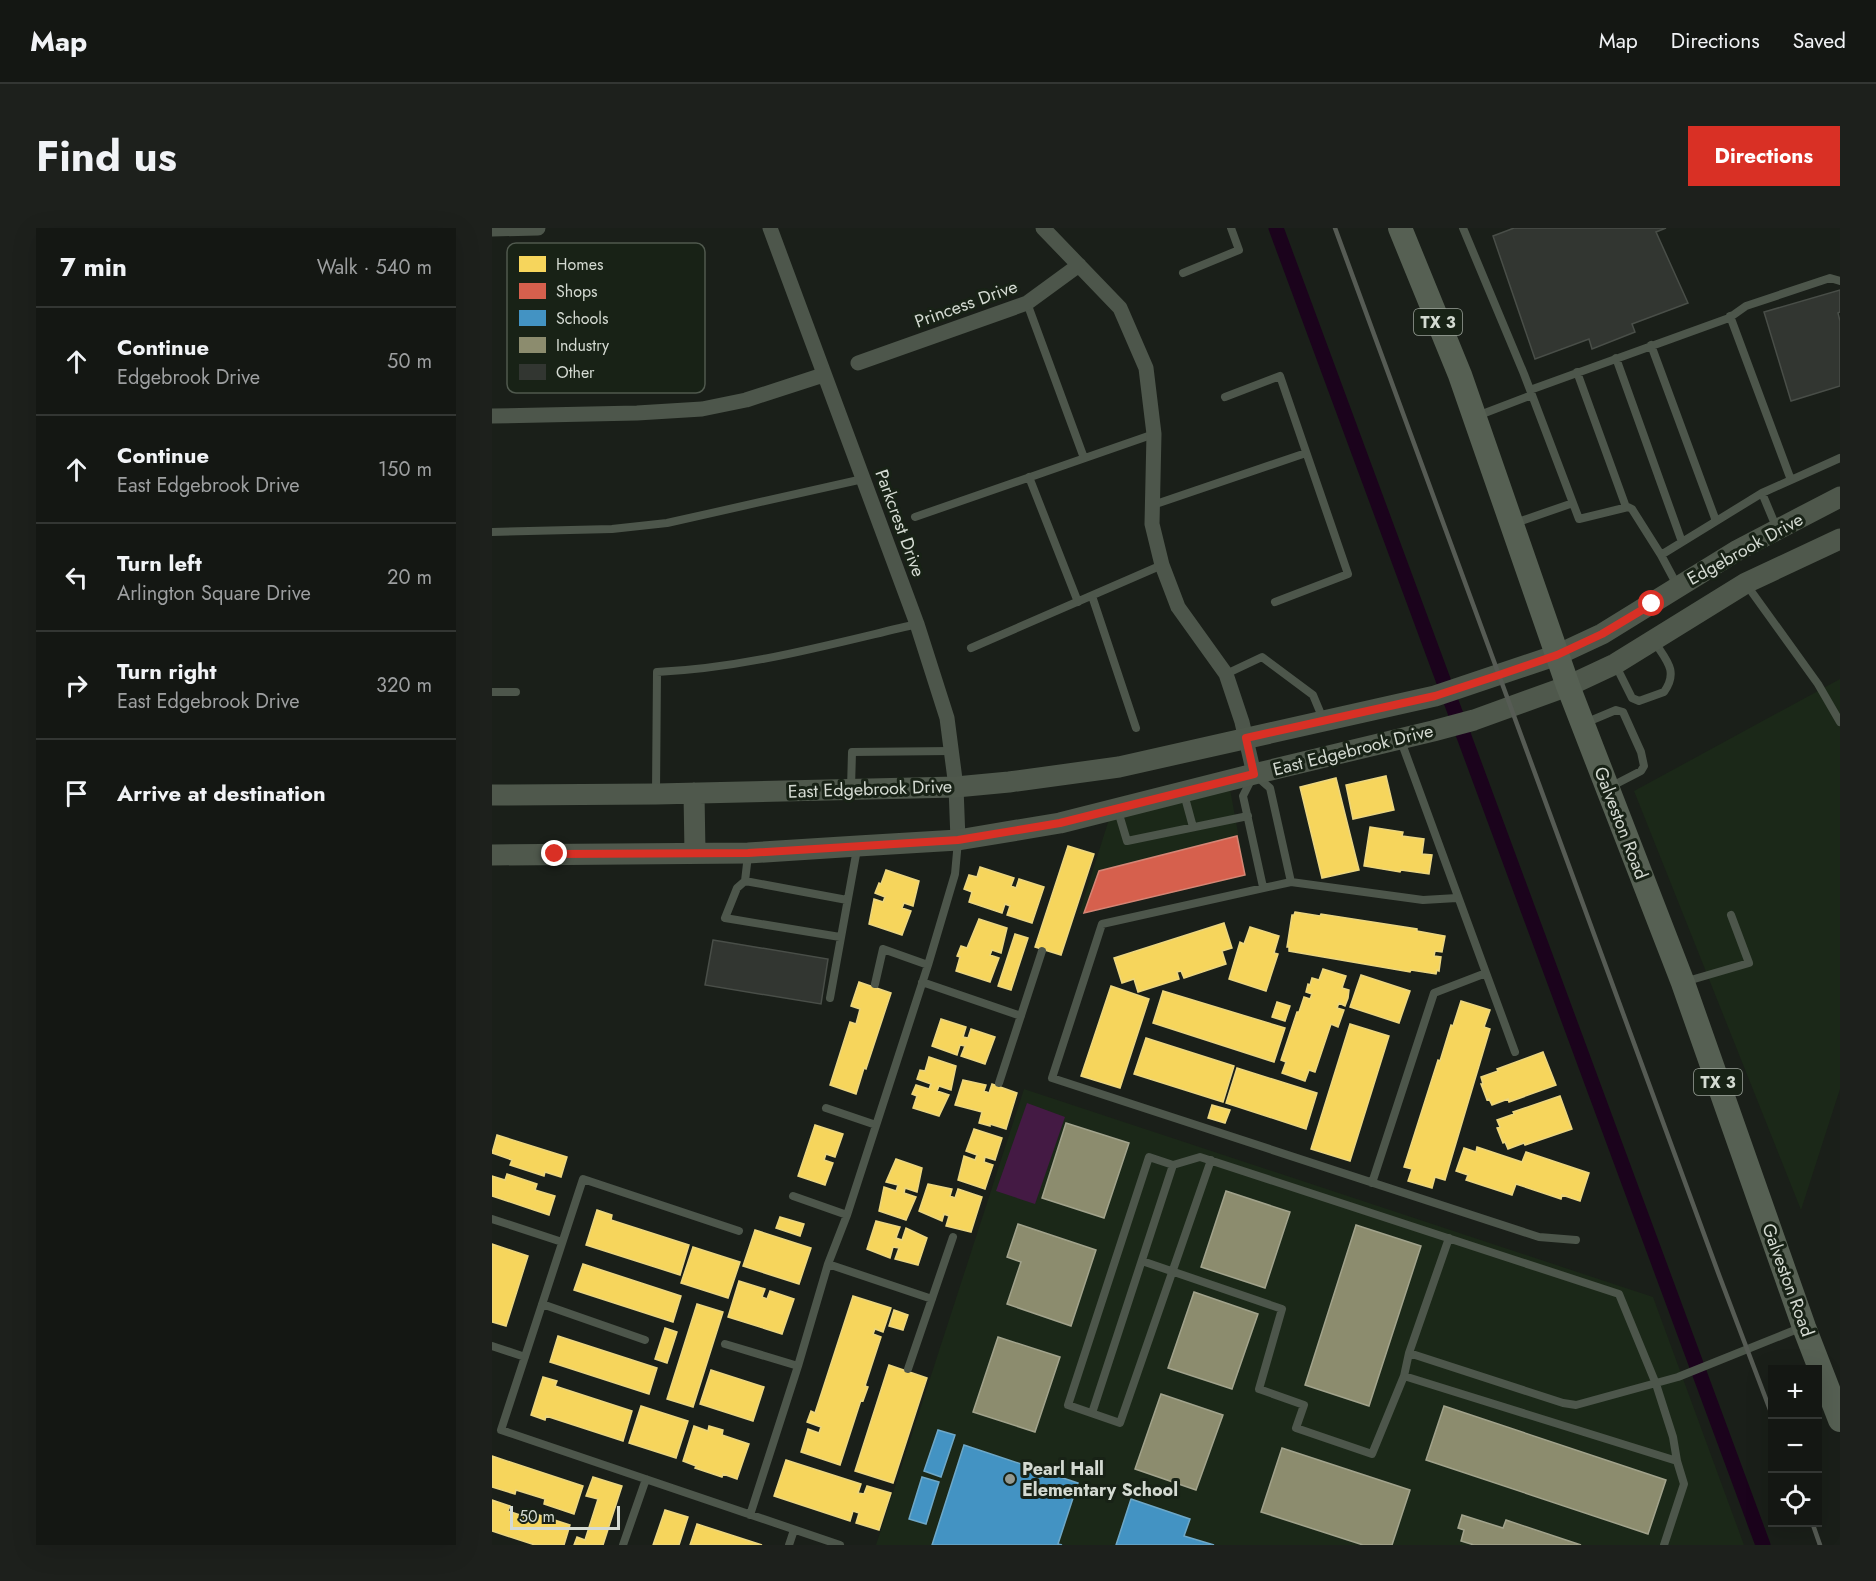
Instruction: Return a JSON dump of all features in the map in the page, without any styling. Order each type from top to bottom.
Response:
[{"type":"main road","name":"Galveston Road","points":[[1404,231],[1475,417],[1568,686],[1683,982],[1804,1327],[1840,1420]]},
{"type":"main road","name":"Edgebrook Drive","points":[[1557,655],[1602,634],[1738,550],[1840,497]]},
{"type":"main road","points":[[1778,530],[1792,562]]},
{"type":"main road","name":"Edgebrook Drive","points":[[1568,686],[1615,664],[1746,583],[1840,539]]},
{"type":"main road","name":"East Edgebrook Drive","points":[[492,795],[656,794],[956,787],[1009,782],[1119,767],[1435,696],[1557,655]]},
{"type":"main road","name":"East Edgebrook Drive","points":[[492,855],[748,853],[958,840],[1060,823],[1400,740],[1474,720],[1568,686]]},
{"type":"main road","points":[[694,793],[695,853]]},
{"type":"street","points":[[492,229],[538,228]]},
{"type":"street","name":"Parkcrest Drive","points":[[770,228],[917,624],[947,718],[956,787],[958,840]]},
{"type":"street","points":[[1045,229],[1120,308],[1146,368],[1154,434],[1152,524],[1162,565],[1178,607],[1226,674],[1246,738],[1254,774]]},
{"type":"street","name":"Princess Drive","points":[[858,363],[1028,303],[1079,265]]},
{"type":"street","points":[[492,416],[637,413],[702,409],[746,400],[823,375]]},
{"type":"lane","points":[[1183,273],[1239,250],[1231,228]]},
{"type":"lane","points":[[1463,228],[1531,393],[1579,519],[1626,507],[1632,509],[1661,555],[1678,588]]},
{"type":"lane","points":[[1475,417],[1577,372],[1730,316],[1746,306],[1830,278],[1840,281]]},
{"type":"lane","points":[[1028,303],[1084,459]]},
{"type":"lane","points":[[1730,316],[1791,480]]},
{"type":"lane","points":[[1651,345],[1716,521]]},
{"type":"lane","points":[[1616,358],[1682,542]]},
{"type":"lane","points":[[1577,372],[1626,507]]},
{"type":"lane","points":[[1225,396],[1280,376],[1348,574],[1275,602]]},
{"type":"lane","points":[[915,517],[1154,434]]},
{"type":"lane","points":[[1151,505],[1306,453]]},
{"type":"lane","points":[[1661,555],[1761,493],[1840,458]]},
{"type":"lane","points":[[1029,477],[1078,602]]},
{"type":"lane","points":[[492,532],[612,530],[667,523],[863,479]]},
{"type":"lane","points":[[1761,493],[1778,530]]},
{"type":"lane","points":[[1512,524],[1573,503]]},
{"type":"lane","points":[[971,648],[1162,565]]},
{"type":"lane","points":[[1746,583],[1818,684],[1840,722]]},
{"type":"lane","points":[[1092,596],[1136,728]]},
{"type":"lane","points":[[656,794],[657,672],[696,670],[759,661],[917,624]]},
{"type":"lane","points":[[1615,664],[1632,698],[1639,701],[1664,692],[1671,680],[1672,670],[1654,640]]},
{"type":"lane","points":[[1226,674],[1262,657],[1313,695],[1324,721]]},
{"type":"lane","points":[[492,692],[516,692]]},
{"type":"lane","points":[[1623,712],[1632,698]]},
{"type":"lane","points":[[1583,724],[1616,710],[1623,712],[1641,752],[1644,766],[1641,771],[1608,788]]},
{"type":"lane","points":[[1400,740],[1515,1053]]},
{"type":"lane","points":[[851,789],[852,752],[951,751]]},
{"type":"lane","points":[[1263,887],[1243,796],[1254,774],[1270,788],[1291,882]]},
{"type":"lane","points":[[1184,792],[1193,827]]},
{"type":"lane","points":[[1118,809],[1127,841],[1248,816]]},
{"type":"lane","points":[[750,1515],[828,1264],[847,1215],[928,965],[955,874],[958,840]]},
{"type":"lane","points":[[830,998],[858,846]]},
{"type":"lane","points":[[748,853],[745,880],[737,888],[725,918],[840,937]]},
{"type":"lane","points":[[745,880],[848,900]]},
{"type":"lane","points":[[1457,898],[1423,900],[1291,882],[1102,924],[1052,1078],[1539,1238],[1576,1240]]},
{"type":"lane","points":[[1683,982],[1749,963],[1731,915]]},
{"type":"lane","points":[[875,984],[883,949],[928,965]]},
{"type":"lane","points":[[999,1083],[1042,951]]},
{"type":"lane","points":[[1372,1183],[1434,993],[1486,973]]},
{"type":"lane","points":[[922,982],[1021,1016]]},
{"type":"lane","points":[[826,1108],[876,1125]]},
{"type":"lane","points":[[1211,1160],[1120,1423],[1068,1405],[1149,1157],[1173,1166],[1200,1157],[1211,1160],[1619,1294],[1656,1384],[1673,1437],[1684,1484],[1664,1545]]},
{"type":"lane","points":[[1092,1413],[1173,1166]]},
{"type":"lane","points":[[739,1231],[583,1179],[501,1430],[840,1545]]},
{"type":"lane","points":[[793,1197],[847,1215]]},
{"type":"lane","points":[[492,1219],[562,1242]]},
{"type":"lane","points":[[908,1369],[953,1237]]},
{"type":"lane","points":[[1142,1261],[1282,1309],[1259,1389],[1304,1405],[1296,1428],[1372,1454],[1404,1376],[1409,1353],[1449,1238]]},
{"type":"lane","points":[[828,1264],[932,1299]]},
{"type":"lane","points":[[542,1304],[645,1340]]},
{"type":"lane","points":[[1409,1353],[1563,1403],[1576,1405],[1678,1377],[1804,1327]]},
{"type":"lane","points":[[725,1344],[798,1366]]},
{"type":"lane","points":[[492,1346],[525,1357]]},
{"type":"lane","points":[[1404,1376],[1677,1461]]},
{"type":"lane","points":[[623,1545],[646,1479]]},
{"type":"lane","points":[[789,1545],[794,1530]]},
{"type":"shaded area","points":[[1840,679],[1840,1089],[1801,1210],[1634,791]]},
{"type":"shaded area","points":[[1230,789],[1246,876],[1079,914],[1110,816]]},
{"type":"shaded area","points":[[1024,1089],[1653,1297],[1744,1545],[876,1545]]},
{"type":"shaded area","points":[[1027,1103],[1065,1117],[1035,1204],[996,1191]]},
{"type":"building: Homes","points":[[1386,776],[1394,810],[1353,819],[1346,785]]},
{"type":"building: Homes","points":[[1336,778],[1359,870],[1322,878],[1300,787]]},
{"type":"building: Homes","points":[[1370,827],[1403,832],[1402,836],[1424,839],[1422,854],[1432,855],[1429,874],[1364,866]]},
{"type":"building: Homes","points":[[1068,846],[1094,854],[1061,955],[1035,947]]},
{"type":"building: Homes","points":[[980,867],[1014,878],[1011,886],[1016,888],[1019,879],[1044,887],[1032,923],[1007,915],[1010,906],[1005,904],[1002,913],[969,902],[972,892],[964,889],[969,875],[977,877]]},
{"type":"building: Homes","points":[[886,870],[919,881],[913,906],[904,903],[902,908],[911,911],[902,935],[869,924],[874,899],[883,902],[885,897],[875,893]]},
{"type":"building: Homes","points":[[1295,912],[1417,929],[1417,931],[1445,936],[1442,952],[1435,951],[1434,956],[1441,957],[1439,971],[1437,970],[1436,974],[1411,970],[1410,972],[1289,951],[1287,947],[1292,915]]},
{"type":"building: Homes","points":[[979,919],[1007,928],[1001,953],[992,950],[990,955],[999,958],[990,982],[956,971],[960,957],[957,956],[961,946],[967,948]]},
{"type":"building: Homes","points":[[1224,923],[1232,948],[1222,951],[1226,964],[1184,978],[1181,971],[1177,972],[1179,979],[1138,992],[1134,979],[1122,983],[1114,958]]},
{"type":"building: Homes","points":[[1250,927],[1279,936],[1274,953],[1278,954],[1266,991],[1229,979],[1240,942],[1244,944]]},
{"type":"building: Homes","points":[[1015,934],[1028,938],[1011,990],[998,986]]},
{"type":"building: Homes","points":[[1323,969],[1346,976],[1342,988],[1349,990],[1348,998],[1345,1006],[1339,1003],[1337,1008],[1344,1010],[1338,1027],[1331,1024],[1315,1072],[1309,1070],[1305,1081],[1282,1073],[1286,1062],[1281,1060],[1304,997],[1310,999],[1312,994],[1306,992],[1308,984],[1310,985],[1312,978],[1319,980]]},
{"type":"building: Homes","points":[[1361,975],[1410,991],[1399,1023],[1350,1007]]},
{"type":"building: Homes","points":[[859,982],[891,993],[856,1094],[830,1085],[850,1022],[856,1024],[860,1009],[851,1006]]},
{"type":"building: Homes","points":[[1111,986],[1149,999],[1120,1088],[1081,1076]]},
{"type":"building: Homes","points":[[1163,991],[1285,1028],[1274,1062],[1153,1023]]},
{"type":"building: Homes","points":[[1461,1001],[1490,1010],[1484,1027],[1490,1029],[1445,1180],[1435,1177],[1432,1188],[1408,1181],[1412,1169],[1404,1167],[1438,1060],[1440,1061]]},
{"type":"building: Homes","points":[[1277,1002],[1290,1006],[1285,1021],[1272,1017]]},
{"type":"building: Homes","points":[[941,1019],[966,1027],[963,1037],[968,1038],[971,1029],[995,1037],[985,1064],[961,1056],[965,1046],[960,1045],[957,1055],[932,1046]]},
{"type":"building: Homes","points":[[1350,1024],[1389,1036],[1350,1161],[1311,1149]]},
{"type":"building: Homes","points":[[1146,1038],[1234,1066],[1223,1102],[1134,1074]]},
{"type":"building: Homes","points":[[1543,1052],[1556,1085],[1509,1102],[1508,1099],[1492,1105],[1489,1099],[1487,1100],[1481,1077]]},
{"type":"building: Homes","points":[[929,1057],[956,1066],[951,1090],[939,1086],[937,1091],[949,1095],[939,1116],[913,1108],[917,1096],[912,1094],[916,1085],[929,1089],[931,1084],[917,1079],[920,1070],[925,1071]]},
{"type":"building: Homes","points":[[1237,1068],[1317,1093],[1306,1129],[1226,1103]]},
{"type":"building: Homes","points":[[963,1080],[986,1085],[984,1091],[989,1093],[992,1084],[1017,1093],[1006,1129],[979,1123],[982,1112],[955,1105]]},
{"type":"building: Homes","points":[[1560,1096],[1572,1129],[1508,1149],[1497,1128],[1500,1127],[1497,1120]]},
{"type":"building: Homes","points":[[1212,1105],[1230,1110],[1225,1123],[1208,1118]]},
{"type":"building: Homes","points":[[815,1125],[843,1134],[835,1157],[826,1154],[824,1160],[833,1163],[825,1185],[798,1176]]},
{"type":"building: Homes","points":[[974,1129],[1002,1138],[995,1160],[985,1157],[984,1162],[993,1165],[985,1189],[958,1180],[964,1156],[975,1160],[977,1155],[966,1151]]},
{"type":"building: Homes","points":[[497,1135],[567,1157],[561,1177],[545,1172],[544,1176],[510,1165],[512,1160],[492,1153]]},
{"type":"building: Homes","points":[[1477,1147],[1522,1162],[1526,1152],[1589,1173],[1580,1201],[1562,1195],[1561,1199],[1516,1184],[1512,1195],[1466,1180],[1468,1175],[1456,1171],[1464,1148],[1476,1152]]},
{"type":"building: Homes","points":[[896,1159],[922,1168],[917,1192],[905,1188],[904,1193],[916,1197],[906,1220],[879,1211],[884,1187],[896,1191],[898,1185],[886,1182]]},
{"type":"building: Homes","points":[[507,1174],[537,1184],[535,1190],[555,1196],[549,1215],[492,1196],[492,1176],[505,1180]]},
{"type":"building: Homes","points":[[928,1184],[952,1189],[950,1196],[955,1198],[958,1189],[982,1197],[971,1232],[946,1226],[949,1216],[944,1214],[942,1221],[919,1211]]},
{"type":"building: Homes","points":[[597,1210],[612,1215],[611,1220],[689,1245],[680,1275],[586,1245]]},
{"type":"building: Homes","points":[[780,1217],[804,1224],[800,1236],[776,1228]]},
{"type":"building: Homes","points":[[876,1221],[900,1227],[896,1238],[902,1240],[906,1228],[927,1238],[918,1265],[895,1259],[899,1248],[893,1247],[890,1258],[867,1249]]},
{"type":"building: Homes","points":[[755,1230],[811,1248],[799,1284],[743,1266]]},
{"type":"building: Homes","points":[[492,1244],[528,1256],[506,1326],[492,1322]]},
{"type":"building: Homes","points":[[693,1247],[740,1262],[728,1298],[681,1283]]},
{"type":"building: Homes","points":[[583,1264],[681,1296],[673,1322],[574,1290]]},
{"type":"building: Homes","points":[[739,1281],[765,1289],[762,1297],[767,1299],[770,1291],[794,1299],[782,1334],[728,1317]]},
{"type":"building: Homes","points":[[853,1296],[891,1308],[883,1332],[875,1329],[873,1334],[881,1337],[865,1386],[868,1387],[863,1401],[861,1400],[840,1465],[801,1452],[808,1429],[819,1433],[821,1427],[807,1422],[811,1411],[815,1413]]},
{"type":"building: Homes","points":[[697,1304],[723,1312],[693,1407],[667,1399]]},
{"type":"building: Homes","points":[[894,1310],[908,1315],[903,1330],[889,1326]]},
{"type":"building: Homes","points":[[665,1328],[677,1332],[667,1363],[655,1359]]},
{"type":"building: Homes","points":[[558,1336],[657,1368],[649,1394],[550,1362]]},
{"type":"building: Homes","points":[[889,1365],[927,1378],[893,1483],[855,1471]]},
{"type":"building: Homes","points":[[711,1370],[764,1387],[753,1421],[700,1404]]},
{"type":"building: Homes","points":[[543,1377],[557,1381],[555,1386],[632,1411],[623,1441],[546,1416],[545,1420],[531,1415]]},
{"type":"building: Homes","points":[[641,1406],[688,1421],[676,1458],[629,1443]]},
{"type":"building: Homes","points":[[694,1426],[708,1431],[709,1426],[723,1430],[722,1435],[749,1444],[737,1479],[723,1474],[722,1477],[695,1468],[696,1466],[683,1461]]},
{"type":"building: Homes","points":[[492,1456],[583,1486],[574,1514],[544,1504],[545,1499],[516,1490],[515,1494],[492,1487]]},
{"type":"building: Homes","points":[[786,1460],[861,1484],[858,1493],[864,1494],[867,1486],[891,1493],[879,1530],[856,1523],[859,1513],[853,1511],[850,1521],[774,1496]]},
{"type":"building: Homes","points":[[593,1477],[622,1486],[603,1545],[574,1545],[577,1537],[585,1540],[598,1499],[586,1496]]},
{"type":"building: Homes","points":[[492,1500],[510,1506],[508,1511],[538,1521],[539,1515],[570,1525],[564,1545],[535,1545],[492,1531]]},
{"type":"building: Homes","points":[[665,1510],[688,1517],[679,1545],[653,1545]]},
{"type":"building: Homes","points":[[697,1524],[762,1545],[690,1545]]},
{"type":"building: Shops","points":[[1237,836],[1245,875],[1084,913],[1099,871]]},
{"type":"building: Schools","points":[[938,1430],[955,1435],[941,1477],[924,1471]]},
{"type":"building: Schools","points":[[964,1445],[1078,1483],[1058,1544],[1062,1545],[932,1545]]},
{"type":"building: Schools","points":[[922,1477],[939,1482],[926,1524],[909,1519]]},
{"type":"building: Schools","points":[[1131,1499],[1190,1519],[1184,1536],[1214,1545],[1116,1545]]},
{"type":"building: Industry","points":[[1066,1123],[1129,1143],[1104,1218],[1042,1198]]},
{"type":"building: Industry","points":[[1226,1191],[1290,1212],[1265,1288],[1201,1267]]},
{"type":"building: Industry","points":[[1018,1224],[1096,1250],[1071,1326],[1007,1304],[1021,1262],[1007,1257]]},
{"type":"building: Industry","points":[[1356,1225],[1421,1246],[1369,1406],[1305,1385]]},
{"type":"building: Industry","points":[[1194,1292],[1258,1314],[1232,1389],[1168,1368]]},
{"type":"building: Industry","points":[[998,1337],[1060,1357],[1035,1432],[973,1412]]},
{"type":"building: Industry","points":[[1161,1394],[1223,1415],[1196,1490],[1135,1469]]},
{"type":"building: Industry","points":[[1444,1406],[1666,1480],[1648,1534],[1426,1460]]},
{"type":"building: Industry","points":[[1282,1448],[1410,1490],[1392,1545],[1363,1545],[1261,1512]]},
{"type":"building: Industry","points":[[1462,1515],[1503,1528],[1506,1520],[1581,1545],[1474,1545],[1461,1541],[1464,1530],[1458,1528]]},
{"type":"building: Other","points":[[1514,228],[1666,228],[1656,232],[1688,303],[1632,324],[1635,332],[1592,349],[1589,339],[1535,359],[1493,236]]},
{"type":"building: Other","points":[[1840,290],[1840,312],[1838,313],[1840,386],[1791,401],[1764,312]]},
{"type":"building: Other","points":[[713,940],[828,959],[821,1004],[705,985]]},
{"type":"waterway","points":[[1276,228],[1763,1545]]},
{"type":"railway","points":[[1335,228],[1768,1404]]},
{"type":"railway","points":[[1814,1527],[1820,1545]]},
{"type":"place","name":"Pearl Hall Elementary School","points":[[1010,1479]]},
{"type":"route","points":[[555,854],[748,853],[958,840],[1060,823],[1254,774],[1246,738],[1435,696],[1499,675],[1557,655],[1602,634],[1652,604]]}]
